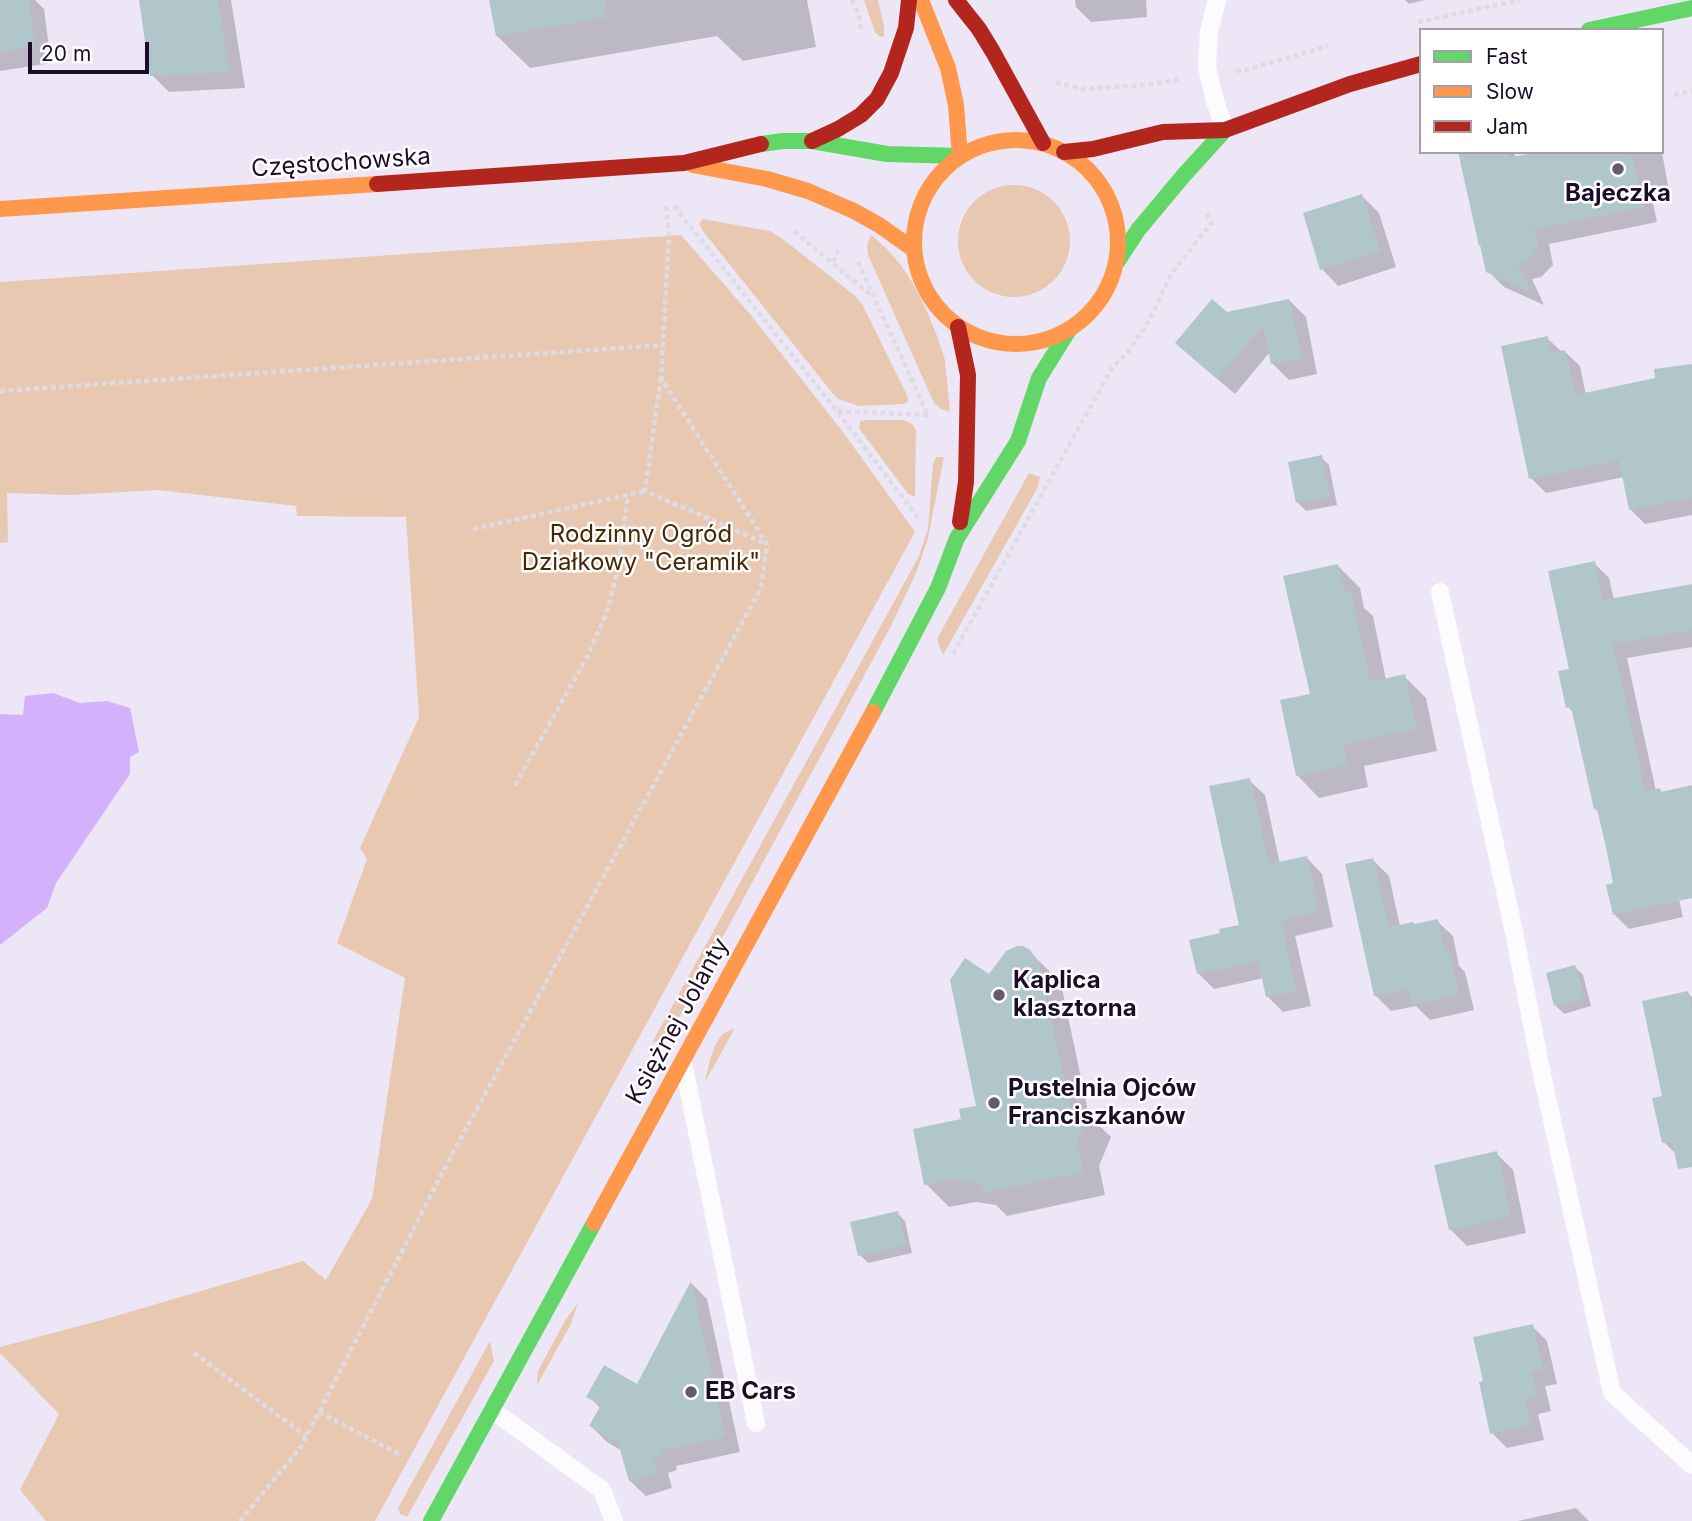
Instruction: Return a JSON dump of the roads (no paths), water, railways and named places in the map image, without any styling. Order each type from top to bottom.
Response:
[{"type":"main road","points":[[812,141],[861,115],[877,99],[891,73],[906,28],[909,0]]},
{"type":"main road","points":[[921,0],[948,68],[956,105],[960,156]]},
{"type":"main road","points":[[956,0],[979,29],[1043,144]]},
{"type":"main road","points":[[1598,28],[1692,8]]},
{"type":"main road","points":[[1064,152],[1105,147],[1163,132],[1225,130],[1350,84],[1419,66]]},
{"type":"main road","points":[[1117,261],[1118,236],[1113,210],[1102,187],[1085,167],[1064,152],[1026,140],[1000,141],[975,148],[960,156],[940,174],[924,196],[916,222],[913,249],[917,272],[940,312],[958,327],[978,338],[1001,344],[1025,345],[1048,340],[1069,330],[1091,313],[1107,289],[1117,261],[1138,230],[1225,130]]},
{"type":"main road","name":"Częstochowska","points":[[0,209],[684,163],[750,146],[783,141],[812,141],[887,154],[960,156]]},
{"type":"main road","name":"Częstochowska","points":[[684,163],[767,179],[808,191],[854,211],[913,249]]},
{"type":"main road","name":"Księżnej Jolanty","points":[[957,538],[966,482],[968,435],[968,375],[958,327]]},
{"type":"main road","name":"Księżnej Jolanty","points":[[431,1521],[913,638],[938,588],[957,538],[1017,442],[1039,379],[1069,330]]},
{"type":"lane","points":[[1217,0],[1209,31],[1208,67],[1225,130]]},
{"type":"lane","points":[[1440,592],[1612,1394],[1692,1465]]},
{"type":"lane","points":[[682,1060],[755,1423]]},
{"type":"lane","points":[[492,1410],[602,1490],[614,1521]]},
{"type":"place","name":"Bajeczka","points":[[1618,169]]},
{"type":"place","name":"Kaplica klasztorna","points":[[999,995]]},
{"type":"place","name":"Pustelnia Ojców Franciszkanów","points":[[994,1103]]},
{"type":"place","name":"EB Cars","points":[[691,1392]]},
{"type":"park label","name":"Rodzinny Ogród Działkowy \"Ceramik\"","points":[[641,549]]}]
